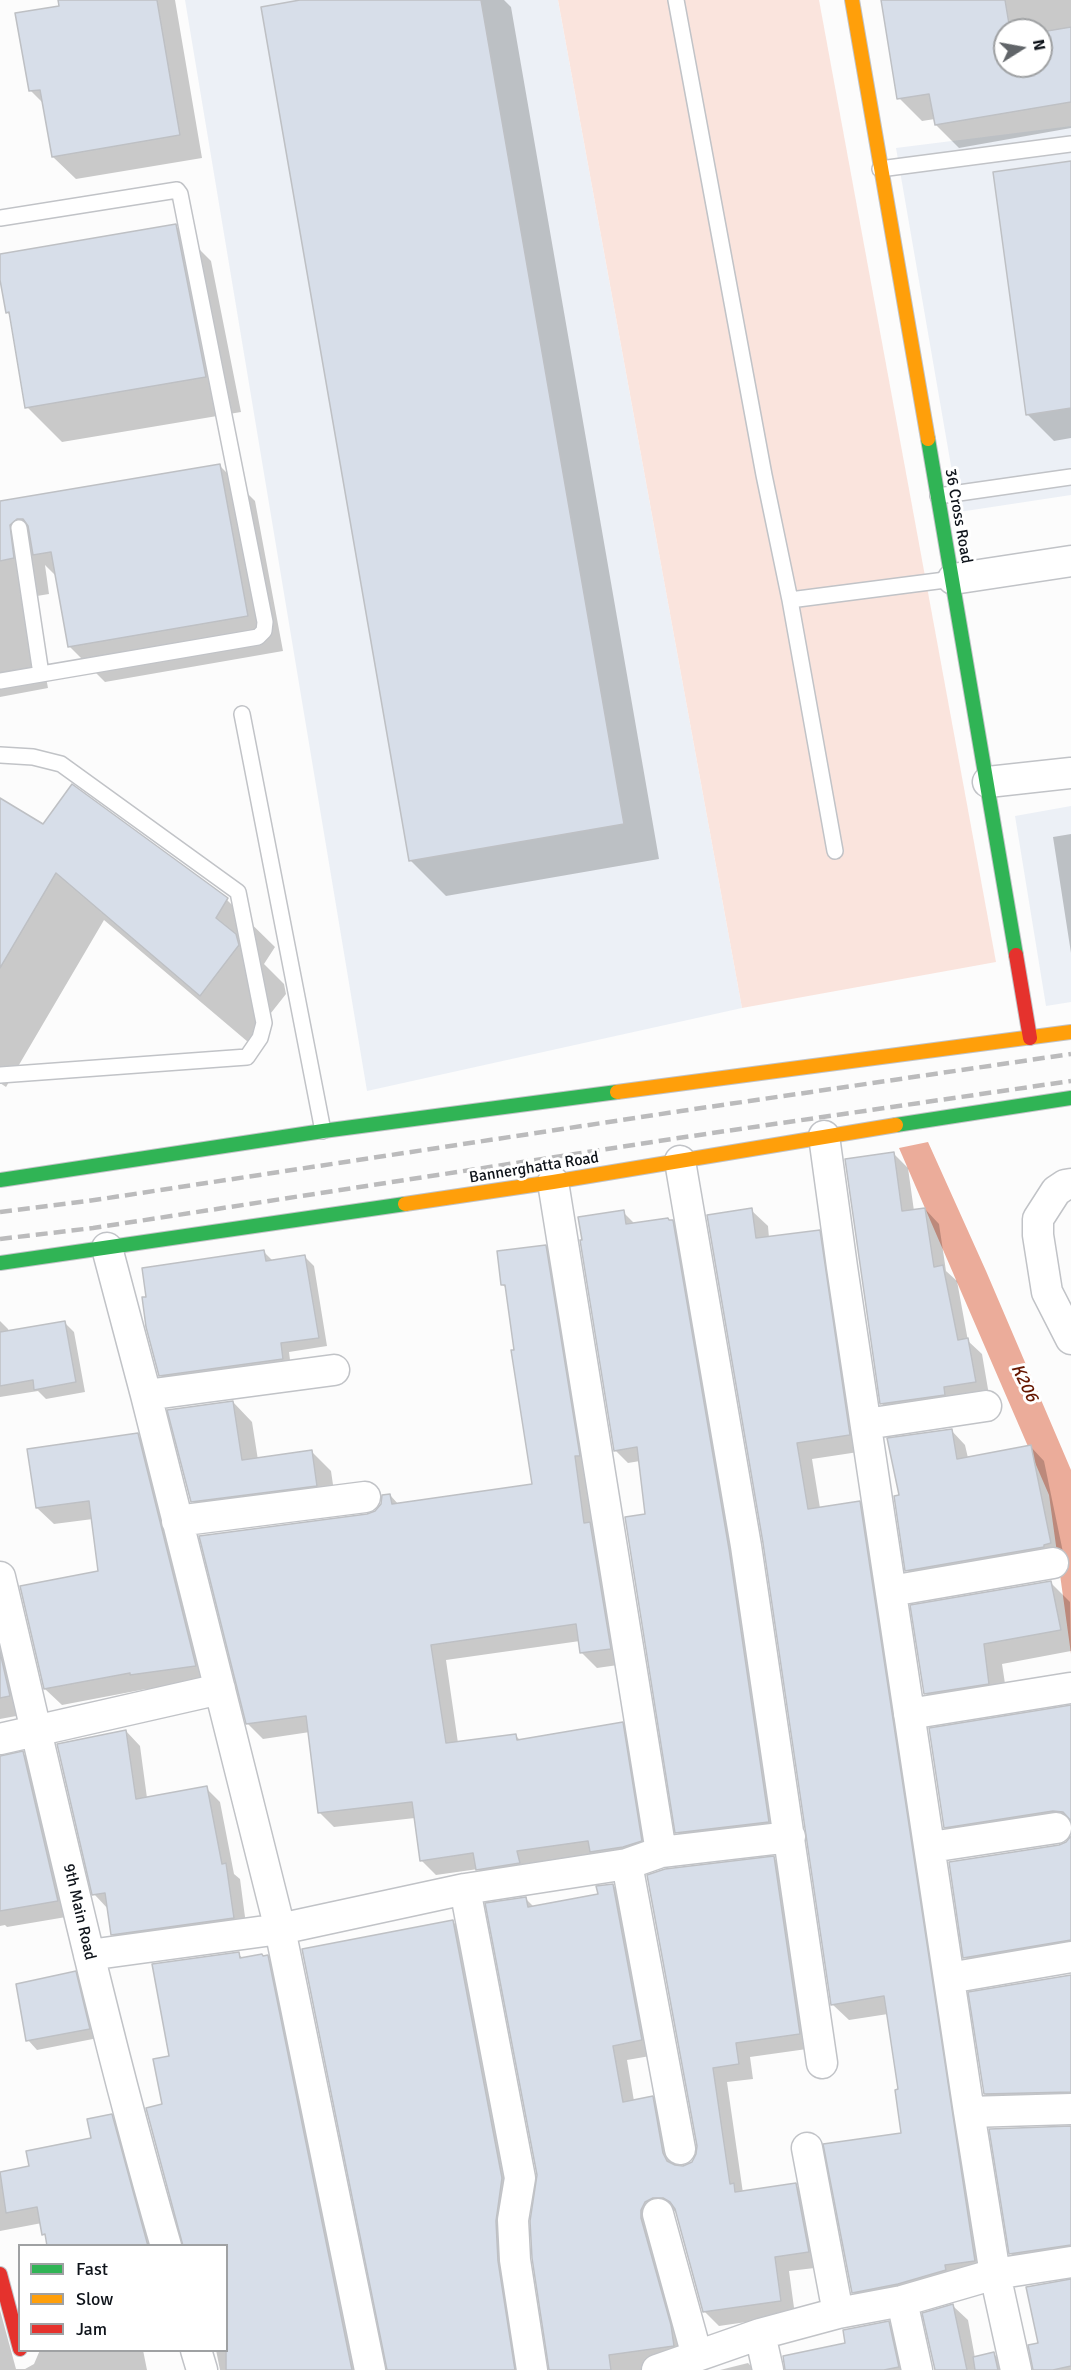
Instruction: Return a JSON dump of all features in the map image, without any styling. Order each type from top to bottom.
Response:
[{"type":"main road","name":"36 Cross Road","points":[[852,0],[988,782],[1030,1038]]},
{"type":"main road","points":[[0,1180],[323,1131],[1071,1032]]},
{"type":"main road","name":"Bannerghatta Road","points":[[0,1263],[554,1182],[824,1136],[1071,1098]]},
{"type":"main road","points":[[0,2274],[15,2345]]},
{"type":"street","points":[[953,579],[1071,561]]},
{"type":"street","points":[[988,782],[1071,773]]},
{"type":"street","points":[[824,1136],[969,2112],[995,2274],[1016,2370]]},
{"type":"street","points":[[680,1161],[746,1546],[822,2063]]},
{"type":"street","points":[[554,1182],[661,1852]]},
{"type":"street","points":[[1071,1184],[1056,1191],[1050,1200],[1038,1219],[1038,1234],[1047,1292],[1071,1339]]},
{"type":"street","points":[[107,1248],[280,1929],[370,2370]]},
{"type":"street","points":[[146,1395],[334,1370]]},
{"type":"street","points":[[866,1424],[986,1406]]},
{"type":"street","points":[[177,1521],[365,1497]]},
{"type":"street","points":[[891,1591],[1053,1563]]},
{"type":"street","name":"9th Main Road","points":[[0,1577],[89,1955],[132,2127],[165,2244]]},
{"type":"street","points":[[909,1714],[1070,1688]]},
{"type":"street","points":[[0,1739],[220,1689]]},
{"type":"street","points":[[931,1848],[1056,1828]]},
{"type":"street","points":[[89,1955],[280,1929],[465,1889],[627,1864],[661,1852],[790,1837]]},
{"type":"street","points":[[627,1864],[680,2149]]},
{"type":"street","points":[[465,1889],[520,2178],[513,2220],[515,2260],[532,2370]]},
{"type":"street","points":[[949,1978],[1071,1957]]},
{"type":"street","points":[[969,2112],[1071,2109]]},
{"type":"street","points":[[807,2148],[838,2313]]},
{"type":"street","points":[[658,2214],[697,2356]]},
{"type":"street","points":[[657,2370],[760,2334],[838,2313],[902,2301],[995,2274],[1071,2262]]},
{"type":"street","points":[[902,2301],[917,2370]]},
{"type":"street","points":[[760,2334],[768,2370]]},
{"type":"street","points":[[197,2352],[202,2370]]},
{"type":"lane","points":[[676,0],[764,475],[790,600],[835,851]]},
{"type":"lane","points":[[880,169],[1071,144]]},
{"type":"lane","points":[[0,218],[177,190],[265,622],[264,631],[258,638],[0,681]]},
{"type":"lane","points":[[938,496],[1071,477]]},
{"type":"lane","points":[[19,528],[41,674]]},
{"type":"lane","points":[[790,600],[953,579]]},
{"type":"lane","points":[[242,714],[323,1131]]},
{"type":"lane","points":[[0,755],[33,757],[61,764],[238,892],[264,1023],[261,1038],[247,1057],[0,1075]]},
{"type":"shaded area","points":[[185,0],[558,0],[742,1008],[367,1091]]},
{"type":"shaded area","points":[[558,0],[819,0],[996,962],[742,1008]]},
{"type":"shaded area","points":[[1071,126],[1071,495],[959,512],[896,148]]},
{"type":"shaded area","points":[[1071,806],[1071,1002],[1046,1006],[1015,816]]},
{"type":"water","name":"K206","points":[[928,1142],[1071,1470],[1071,1654],[1049,1495],[899,1148]]},
{"type":"building","points":[[58,0],[157,0],[180,135],[52,157],[40,90],[29,91],[15,13],[59,6]]},
{"type":"building","points":[[300,0],[481,0],[624,824],[409,861],[261,7]]},
{"type":"building","points":[[881,0],[1005,0],[1008,18],[993,18],[993,78],[1053,78],[1053,30],[1071,27],[1071,102],[935,125],[929,94],[897,99]]},
{"type":"building","points":[[1071,161],[1071,408],[1026,415],[993,172]]},
{"type":"building","points":[[176,224],[206,377],[25,408],[9,312],[6,313],[0,280],[0,254]]},
{"type":"building","points":[[220,464],[248,616],[68,647],[51,552],[33,555],[28,526],[23,519],[17,519],[10,525],[14,558],[0,561],[0,501]]},
{"type":"building","points":[[72,784],[228,898],[216,918],[236,934],[239,945],[200,996],[56,873],[0,968],[0,798],[43,824]]},
{"type":"building","points":[[894,1152],[902,1211],[925,1208],[934,1267],[943,1265],[958,1340],[968,1338],[976,1382],[944,1387],[945,1395],[880,1404],[845,1159]]},
{"type":"building","points":[[752,1208],[756,1238],[820,1230],[850,1435],[797,1443],[808,1509],[860,1501],[975,2261],[945,2265],[946,2270],[898,2284],[852,2293],[823,2144],[901,2133],[895,2090],[898,2089],[884,1996],[831,2005],[763,1543],[707,1215]]},
{"type":"building","points":[[624,1210],[626,1224],[668,1218],[673,1220],[729,1549],[769,1822],[675,1833],[625,1517],[645,1514],[637,1447],[614,1451],[578,1217]]},
{"type":"building","points":[[546,1245],[580,1456],[575,1456],[584,1523],[590,1522],[611,1649],[580,1653],[576,1624],[431,1645],[446,1743],[516,1734],[517,1740],[623,1722],[642,1841],[623,1847],[590,1852],[588,1841],[517,1851],[520,1863],[476,1870],[473,1853],[420,1861],[412,1802],[318,1813],[306,1716],[246,1724],[199,1536],[367,1514],[375,1511],[381,1504],[382,1495],[390,1494],[392,1504],[532,1484],[511,1350],[514,1350],[505,1285],[501,1285],[497,1251]]},
{"type":"building","points":[[264,1250],[266,1261],[305,1255],[319,1338],[281,1343],[283,1359],[159,1376],[146,1327],[142,1297],[146,1297],[142,1268]]},
{"type":"building","points":[[65,1321],[76,1382],[34,1390],[33,1380],[0,1386],[0,1332]]},
{"type":"building","points":[[233,1401],[242,1460],[312,1450],[317,1486],[191,1502],[167,1410]]},
{"type":"building","points":[[952,1429],[957,1459],[1031,1445],[1051,1543],[1044,1547],[905,1571],[894,1496],[899,1495],[887,1438]]},
{"type":"building","points":[[138,1433],[196,1666],[130,1675],[130,1673],[44,1689],[20,1586],[98,1571],[89,1501],[36,1508],[27,1449]]},
{"type":"building","points":[[1051,1581],[1061,1630],[984,1644],[989,1684],[924,1694],[910,1605]]},
{"type":"building","points":[[0,1652],[10,1696],[0,1698]]},
{"type":"building","points":[[1071,1705],[1071,1821],[1063,1812],[1053,1811],[944,1828],[929,1728]]},
{"type":"building","points":[[126,1730],[136,1799],[207,1786],[222,1864],[226,1863],[234,1918],[111,1935],[105,1893],[92,1895],[57,1744]]},
{"type":"building","points":[[23,1751],[58,1901],[0,1911],[0,1756]]},
{"type":"building","points":[[1071,1836],[1071,1940],[963,1958],[949,1862],[1059,1845]]},
{"type":"building","points":[[774,1856],[800,2034],[736,2043],[739,2064],[713,2068],[730,2184],[734,2183],[735,2192],[796,2183],[809,2252],[775,2257],[781,2301],[703,2312],[675,2209],[663,2198],[653,2198],[645,2202],[641,2210],[641,2218],[671,2325],[674,2346],[609,2355],[611,2370],[549,2370],[532,2258],[530,2221],[537,2175],[485,1903],[526,1897],[528,1907],[598,1894],[596,1886],[613,1884],[642,2040],[613,2046],[623,2102],[653,2096],[663,2153],[667,2161],[683,2166],[692,2162],[697,2146],[647,1875],[665,1869]]},
{"type":"building","points":[[453,1920],[502,2178],[496,2221],[498,2261],[515,2370],[387,2370],[302,1949]]},
{"type":"building","points":[[239,1952],[240,1958],[268,1955],[352,2370],[226,2370],[228,2244],[182,2244],[146,2108],[162,2104],[153,2059],[169,2056],[152,1964]]},
{"type":"building","points":[[76,1971],[90,2029],[26,2041],[16,1984]]},
{"type":"building","points":[[1071,1975],[1071,2092],[984,2094],[968,1992]]},
{"type":"building","points":[[112,2114],[147,2244],[47,2244],[45,2234],[42,2235],[37,2207],[6,2213],[0,2172],[29,2166],[26,2151],[91,2138],[87,2119]]},
{"type":"building","points":[[1071,2126],[1071,2245],[1009,2254],[989,2129]]},
{"type":"building","points":[[1071,2279],[1071,2366],[1053,2370],[1033,2370],[1028,2345],[1038,2343],[1026,2287]]},
{"type":"building","points":[[953,2304],[967,2370],[935,2370],[922,2313]]},
{"type":"building","points":[[889,2321],[899,2367],[884,2370],[785,2370],[783,2356],[845,2343],[843,2330]]},
{"type":"building","points":[[994,2352],[998,2370],[975,2370],[973,2357]]},
{"type":"railway","points":[[0,1212],[88,1201],[1071,1054]]},
{"type":"railway","points":[[0,1239],[93,1228],[685,1137],[1071,1081]]},
{"type":"traffic: fast","points":[[928,439],[1016,955]]},
{"type":"traffic: fast","points":[[0,1180],[323,1131],[617,1092]]},
{"type":"traffic: fast","points":[[896,1125],[1071,1098]]},
{"type":"traffic: fast","points":[[0,1263],[405,1204]]},
{"type":"traffic: slow","points":[[852,0],[928,439]]},
{"type":"traffic: slow","points":[[617,1092],[1071,1032]]},
{"type":"traffic: slow","points":[[405,1204],[896,1125]]},
{"type":"traffic: jam","points":[[1016,955],[1030,1038]]},
{"type":"traffic: jam","points":[[0,2274],[18,2342]]}]
